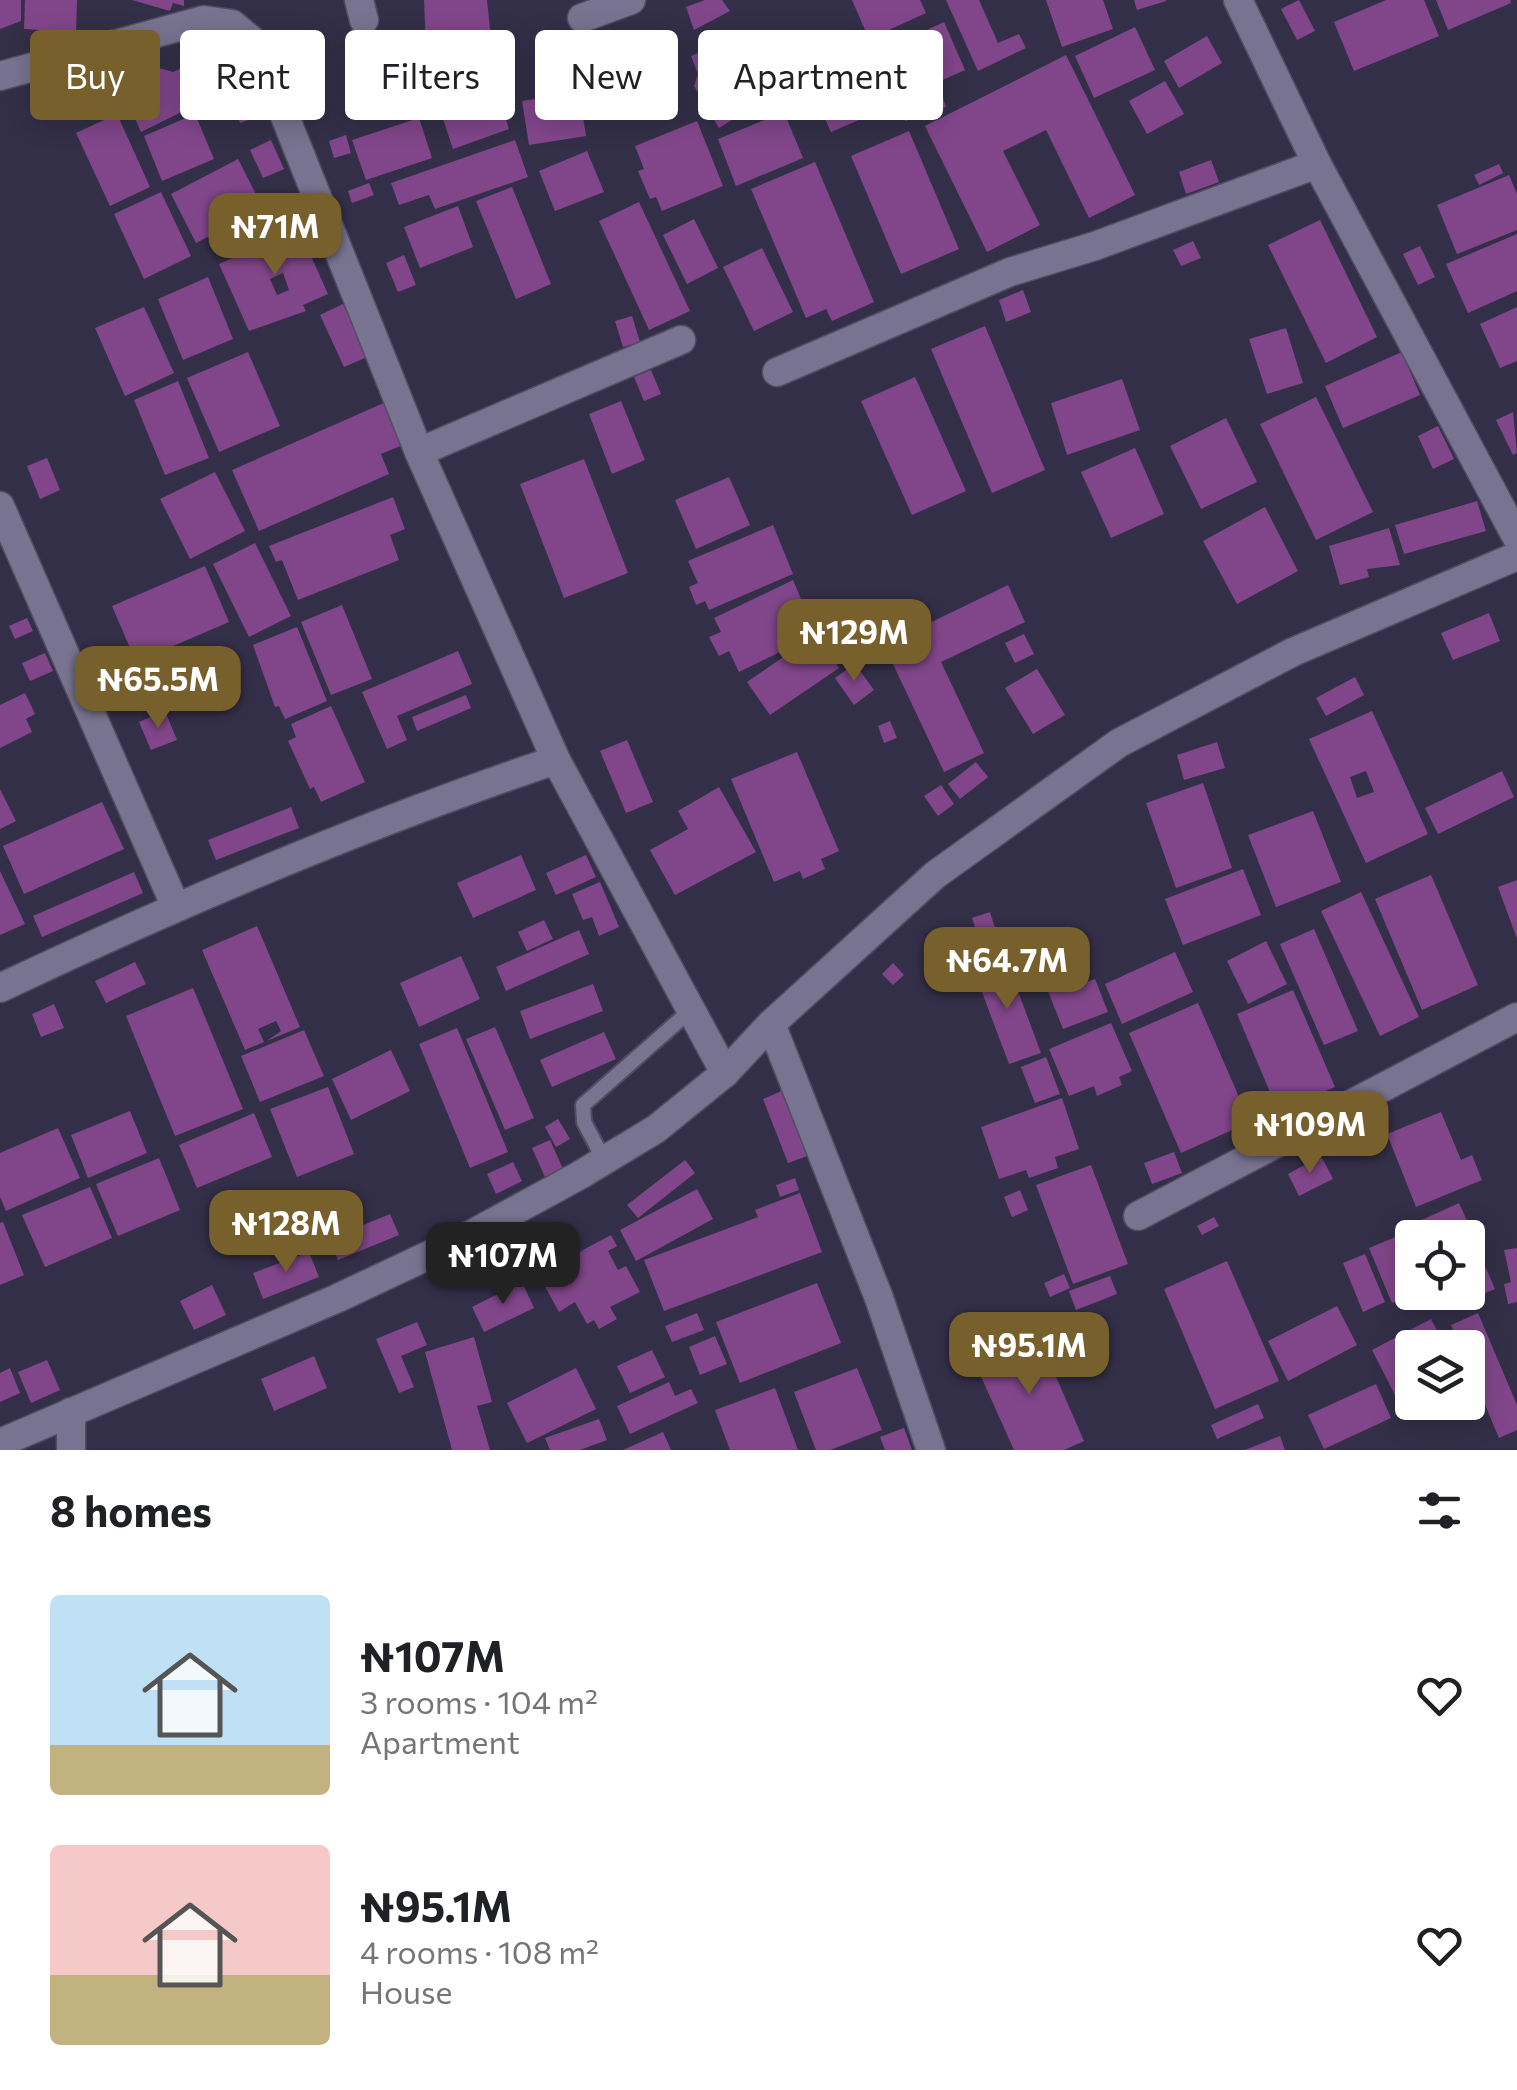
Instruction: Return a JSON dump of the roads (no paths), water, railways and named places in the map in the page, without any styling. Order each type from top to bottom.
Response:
[{"type":"street","points":[[582,18],[631,0]]},
{"type":"street","points":[[1238,0],[1317,164],[1517,538]]},
{"type":"street","points":[[0,76],[204,20],[218,19],[244,32],[268,67],[419,452],[556,760],[725,1074]]},
{"type":"street","points":[[777,372],[1010,272],[1095,246],[1317,164]]},
{"type":"street","points":[[419,452],[681,340]]},
{"type":"street","points":[[0,506],[175,905]]},
{"type":"street","points":[[0,1442],[338,1298],[461,1240],[604,1160],[656,1129],[725,1074],[771,1024],[935,875],[1119,743],[1293,652],[1517,556]]},
{"type":"street","points":[[0,988],[175,905],[370,825],[556,760]]},
{"type":"street","points":[[1138,1216],[1517,1017]]},
{"type":"street","points":[[771,1024],[873,1283],[930,1450]]},
{"type":"street","points":[[71,1450],[72,1412]]},
{"type":"lane","points":[[604,1160],[584,1122],[583,1105],[690,1010]]}]
